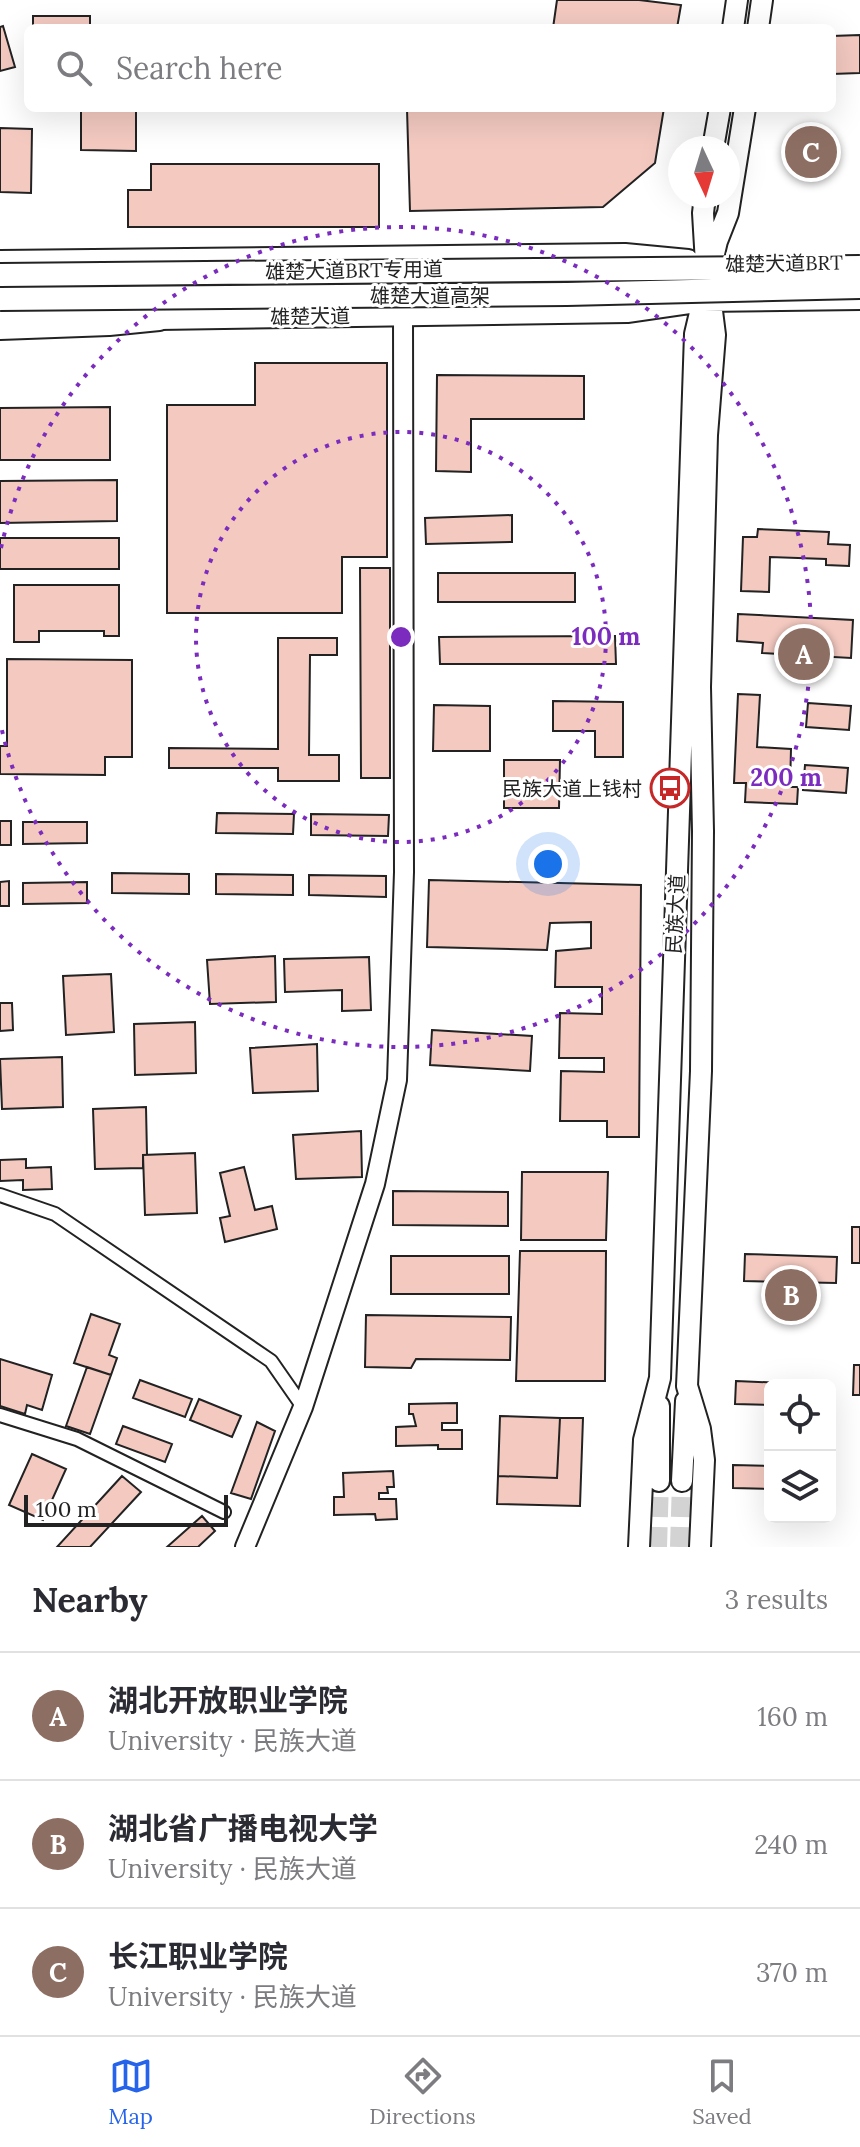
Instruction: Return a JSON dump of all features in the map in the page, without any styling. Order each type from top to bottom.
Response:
[{"type":"highway","name":"雄楚大道高架","points":[[0,275],[860,267]]},
{"type":"highway","name":"雄楚大道高架","points":[[0,299],[567,294],[860,287]]},
{"type":"highway","points":[[0,328],[159,319]]},
{"type":"main road","points":[[734,24],[737,0]]},
{"type":"main road","points":[[759,24],[762,0]]},
{"type":"main road","points":[[715,136],[719,112]]},
{"type":"main road","name":"民族大道","points":[[639,1547],[644,1440],[660,1378],[695,334],[717,241],[728,213],[744,112]]},
{"type":"main road","name":"民族大道","points":[[700,1547],[704,1460],[700,1429],[687,1386],[701,1071],[703,831],[700,687],[707,435],[715,335],[704,208]]},
{"type":"main road","name":"雄楚大道","points":[[0,261],[625,254],[708,281],[860,299]]},
{"type":"main road","name":"雄楚大道","points":[[0,313],[108,312],[159,319],[627,312],[708,281],[860,259]]},
{"type":"main road","points":[[659,1481],[660,1378]]},
{"type":"main road","points":[[682,1481],[687,1386]]},
{"type":"street","points":[[245,1547],[303,1407],[375,1184],[397,1080],[404,872],[403,315]]},
{"type":"street","points":[[0,1195],[55,1214],[271,1361],[303,1407]]},
{"type":"street","points":[[0,1415],[77,1439],[224,1512]]},
{"type":"lane","name":"雄楚大道BRT","points":[[830,279],[860,279]]},
{"type":"lane","points":[[487,284],[645,281]]},
{"type":"lane","points":[[0,290],[47,290]]},
{"type":"building","points":[[557,0],[639,0],[681,5],[678,24],[554,24]]},
{"type":"building","points":[[33,16],[90,16],[90,24],[33,24]]},
{"type":"building","points":[[3,26],[15,67],[0,71],[0,27]]},
{"type":"building","points":[[860,35],[860,73],[836,74],[836,36]]},
{"type":"building","points":[[81,112],[136,112],[136,151],[81,150]]},
{"type":"building","points":[[407,112],[663,112],[655,163],[603,207],[410,211]]},
{"type":"building","points":[[0,128],[32,129],[31,193],[0,192]]},
{"type":"building","points":[[151,164],[379,164],[379,227],[128,227],[128,190],[151,190]]},
{"type":"building","points":[[255,363],[387,363],[387,557],[342,557],[342,613],[167,613],[167,405],[255,405]]},
{"type":"building","points":[[437,375],[584,376],[584,419],[471,419],[471,472],[436,471]]},
{"type":"building","points":[[110,407],[110,460],[0,460],[0,408]]},
{"type":"building","points":[[117,480],[117,521],[0,523],[0,481]]},
{"type":"building","points":[[512,515],[512,542],[426,544],[425,518]]},
{"type":"building","points":[[758,529],[829,532],[828,544],[850,545],[849,566],[826,565],[826,559],[770,557],[769,592],[741,591],[743,537],[757,537]]},
{"type":"building","points":[[0,538],[119,538],[119,569],[0,569]]},
{"type":"building","points":[[360,568],[390,568],[390,778],[361,778]]},
{"type":"building","points":[[438,573],[575,573],[575,602],[438,602]]},
{"type":"building","points":[[14,585],[119,585],[119,636],[104,636],[104,631],[39,631],[39,642],[14,642]]},
{"type":"building","points":[[738,614],[853,620],[851,658],[762,653],[763,643],[737,641]]},
{"type":"building","points":[[615,636],[616,664],[440,664],[439,637]]},
{"type":"building","points":[[278,638],[337,638],[337,655],[310,655],[309,755],[339,755],[339,781],[278,781],[278,768],[169,768],[169,748],[278,749]]},
{"type":"building","points":[[7,659],[132,660],[132,757],[105,757],[105,775],[0,774],[0,746],[7,746]]},
{"type":"building","points":[[738,694],[760,695],[757,747],[791,749],[790,787],[798,787],[797,804],[745,802],[746,783],[734,783]]},
{"type":"building","points":[[553,701],[623,702],[623,757],[595,757],[595,731],[553,731]]},
{"type":"building","points":[[808,703],[851,706],[849,730],[806,727]]},
{"type":"building","points":[[434,705],[490,706],[490,751],[433,751]]},
{"type":"building","points":[[504,760],[560,760],[559,808],[504,808]]},
{"type":"building","points":[[805,765],[848,768],[846,793],[803,790]]},
{"type":"building","points":[[217,813],[294,814],[293,834],[216,833]]},
{"type":"building","points":[[311,814],[389,815],[388,836],[311,835]]},
{"type":"building","points":[[0,821],[11,821],[11,845],[0,845]]},
{"type":"building","points":[[23,822],[87,822],[87,843],[23,844]]},
{"type":"building","points":[[112,873],[189,874],[189,894],[112,893]]},
{"type":"building","points":[[216,874],[293,875],[293,895],[216,894]]},
{"type":"building","points":[[309,875],[386,876],[386,897],[309,895]]},
{"type":"building","points":[[429,880],[641,885],[639,1137],[607,1137],[607,1121],[560,1121],[561,1071],[604,1072],[604,1058],[559,1058],[560,1013],[602,1014],[602,987],[555,987],[556,951],[591,948],[591,922],[550,923],[547,950],[427,947]]},
{"type":"building","points":[[9,881],[9,906],[0,906],[0,882]]},
{"type":"building","points":[[87,882],[87,903],[23,904],[23,883]]},
{"type":"building","points":[[275,956],[276,1002],[210,1004],[207,960]]},
{"type":"building","points":[[369,957],[371,1010],[342,1011],[342,990],[285,992],[284,959]]},
{"type":"building","points":[[111,974],[114,1032],[66,1035],[63,976]]},
{"type":"building","points":[[0,1003],[12,1003],[13,1030],[0,1031]]},
{"type":"building","points":[[195,1022],[196,1073],[135,1075],[134,1024]]},
{"type":"building","points":[[432,1030],[532,1036],[530,1071],[430,1065]]},
{"type":"building","points":[[317,1044],[318,1091],[253,1093],[250,1048]]},
{"type":"building","points":[[62,1057],[63,1107],[2,1109],[0,1059]]},
{"type":"building","points":[[146,1107],[147,1155],[143,1155],[143,1168],[95,1169],[93,1109]]},
{"type":"building","points":[[361,1131],[362,1177],[296,1179],[293,1135]]},
{"type":"building","points":[[195,1153],[197,1213],[145,1215],[143,1155]]},
{"type":"building","points":[[26,1159],[26,1168],[51,1167],[52,1189],[23,1190],[23,1180],[0,1181],[0,1160]]},
{"type":"building","points":[[244,1167],[255,1210],[272,1206],[277,1229],[225,1242],[220,1218],[230,1216],[220,1173]]},
{"type":"building","points":[[522,1172],[608,1172],[606,1240],[521,1240]]},
{"type":"building","points":[[393,1191],[508,1192],[508,1226],[393,1225]]},
{"type":"building","points":[[852,1227],[860,1227],[860,1263],[852,1263]]},
{"type":"building","points":[[520,1251],[606,1251],[605,1381],[516,1381]]},
{"type":"building","points":[[745,1254],[837,1257],[836,1283],[744,1281]]},
{"type":"building","points":[[391,1256],[509,1256],[509,1294],[391,1294]]},
{"type":"building","points":[[91,1314],[120,1324],[109,1355],[117,1358],[111,1375],[74,1363]]},
{"type":"building","points":[[366,1315],[511,1317],[510,1360],[416,1359],[411,1368],[365,1367]]},
{"type":"building","points":[[0,1359],[52,1375],[42,1410],[27,1405],[25,1414],[0,1406]]},
{"type":"building","points":[[854,1365],[860,1365],[860,1395],[853,1395]]},
{"type":"building","points":[[87,1367],[111,1375],[90,1434],[66,1426]]},
{"type":"building","points":[[140,1380],[192,1399],[185,1417],[133,1398]]},
{"type":"building","points":[[736,1381],[764,1382],[764,1405],[735,1404]]},
{"type":"building","points":[[199,1399],[241,1416],[232,1437],[190,1420]]},
{"type":"building","points":[[457,1403],[457,1423],[442,1423],[442,1430],[462,1430],[462,1449],[438,1449],[438,1445],[396,1446],[396,1427],[416,1426],[413,1414],[409,1414],[409,1404]]},
{"type":"building","points":[[500,1416],[560,1418],[557,1478],[498,1476]]},
{"type":"building","points":[[560,1418],[583,1418],[580,1506],[497,1504],[498,1476],[557,1478]]},
{"type":"building","points":[[257,1422],[275,1431],[251,1499],[231,1493]]},
{"type":"building","points":[[123,1426],[172,1444],[165,1462],[116,1444]]},
{"type":"building","points":[[32,1454],[66,1469],[43,1520],[9,1505]]},
{"type":"building","points":[[733,1465],[764,1466],[764,1489],[733,1488]]},
{"type":"building","points":[[393,1471],[394,1487],[387,1487],[388,1493],[379,1493],[379,1499],[396,1499],[397,1519],[376,1520],[375,1514],[334,1515],[334,1497],[344,1497],[343,1473]]},
{"type":"building","points":[[122,1476],[141,1492],[90,1547],[57,1547]]},
{"type":"building","points":[[202,1516],[215,1531],[198,1547],[167,1547]]},
{"type":"tunnel","points":[[657,1547],[659,1481]]},
{"type":"tunnel","points":[[680,1547],[682,1481]]},
{"type":"place","name":"长江职业学院","points":[[811,152]]},
{"type":"place","name":"湖北开放职业学院","points":[[804,654]]},
{"type":"place","name":"民族大道上钱村","points":[[670,788]]},
{"type":"place","name":"湖北省广播电视大学","points":[[791,1295]]}]
